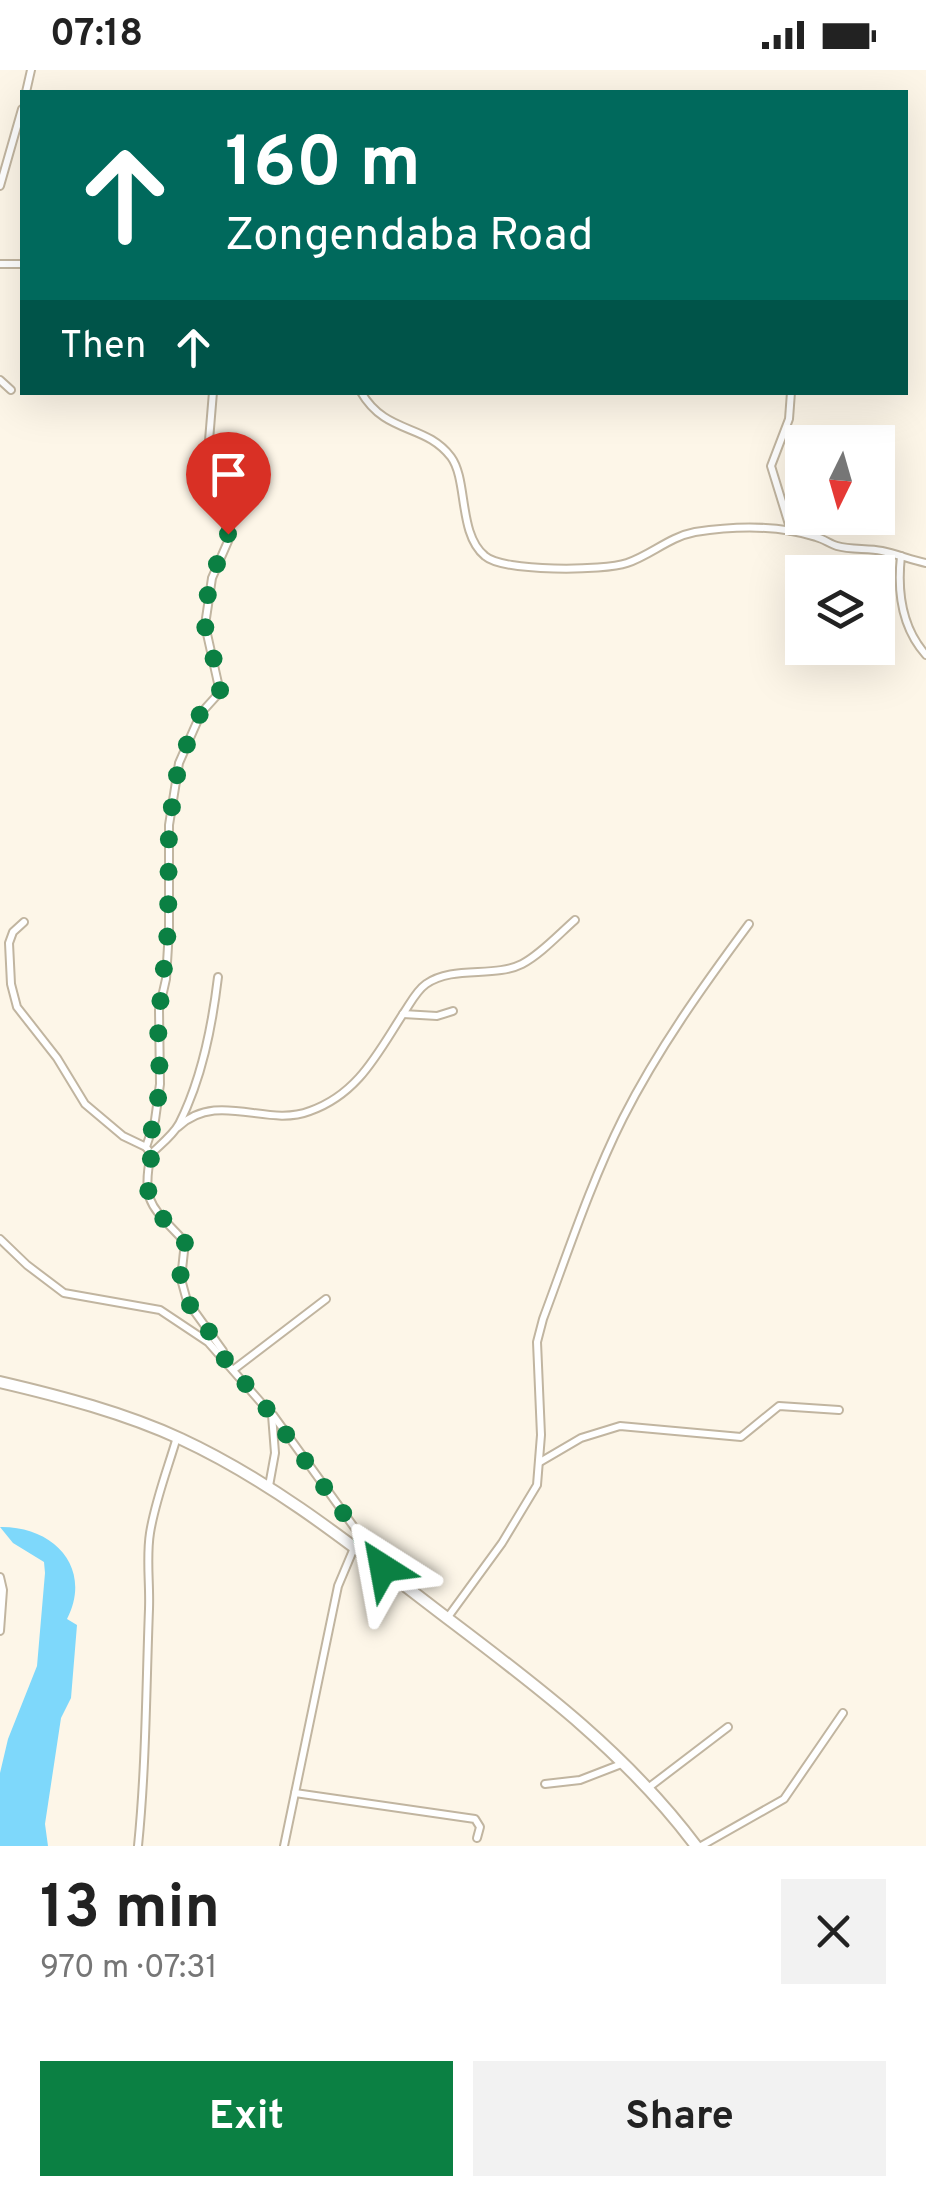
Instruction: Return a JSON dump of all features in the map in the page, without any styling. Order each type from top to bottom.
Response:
[{"type":"highway","points":[[3,1386],[177,1437],[269,1486],[545,1692],[624,1764],[699,1846]]},
{"type":"street","points":[[0,186],[20,126]]},
{"type":"street","points":[[0,380],[11,390]]},
{"type":"street","points":[[213,395],[206,477],[219,500],[229,539],[212,578],[205,624],[220,692],[200,714],[179,763],[169,825],[168,930],[158,1024],[160,1084],[146,1177],[148,1199],[157,1216],[185,1242],[180,1279],[187,1301],[223,1351],[225,1360]]},
{"type":"street","points":[[363,395],[383,420],[424,436],[449,455],[464,512],[480,551],[487,559],[504,565],[620,565],[673,538],[696,532],[785,531]]},
{"type":"street","points":[[787,425],[791,395]]},
{"type":"street","points":[[785,429],[771,466],[785,514]]},
{"type":"street","points":[[807,535],[926,564]]},
{"type":"street","points":[[900,556],[899,594],[904,615],[912,638],[926,655]]},
{"type":"street","points":[[149,1150],[191,1116],[217,1109],[300,1114],[329,1102],[368,1071],[422,987],[433,980],[519,966],[575,920]]},
{"type":"street","points":[[24,922],[12,932],[9,943],[11,984],[17,1007],[57,1058],[85,1104],[123,1136],[149,1150]]},
{"type":"street","points":[[447,1618],[531,1499],[540,1462],[541,1373],[537,1342],[624,1117],[678,1023],[749,924]]},
{"type":"street","points":[[178,1126],[209,1038],[218,977]]},
{"type":"street","points":[[403,1014],[437,1016],[453,1012]]},
{"type":"street","points":[[0,1239],[64,1293],[160,1310],[208,1342],[272,1415],[383,1568]]},
{"type":"street","points":[[233,1370],[326,1299]]},
{"type":"street","points":[[540,1462],[580,1438],[614,1426],[735,1438],[752,1431],[779,1406],[839,1410]]},
{"type":"street","points":[[269,1486],[275,1453],[272,1415]]},
{"type":"street","points":[[138,1846],[144,1790],[150,1601],[147,1557],[150,1529],[177,1437]]},
{"type":"street","points":[[284,1846],[338,1586],[355,1547]]},
{"type":"street","points":[[0,1577],[4,1590],[0,1631]]},
{"type":"street","points":[[699,1846],[784,1799],[843,1713]]},
{"type":"street","points":[[648,1788],[728,1726]]},
{"type":"street","points":[[545,1784],[580,1780],[624,1764]]},
{"type":"street","points":[[294,1793],[476,1819],[480,1827],[477,1838]]},
{"type":"water","points":[[0,1527],[37,1534],[52,1542],[64,1554],[75,1583],[67,1619],[77,1625],[71,1698],[61,1718],[45,1824],[48,1846],[0,1846],[0,1773],[8,1739],[37,1666],[45,1573],[44,1562],[13,1543]]},
{"type":"route","points":[[228,534],[228,544],[212,578],[205,616],[220,692],[200,714],[186,744],[169,825],[166,979],[158,1024],[160,1084],[146,1147],[152,1154],[146,1177],[148,1199],[157,1216],[185,1242],[180,1279],[187,1301],[223,1351],[225,1360],[272,1415],[383,1568]]}]
